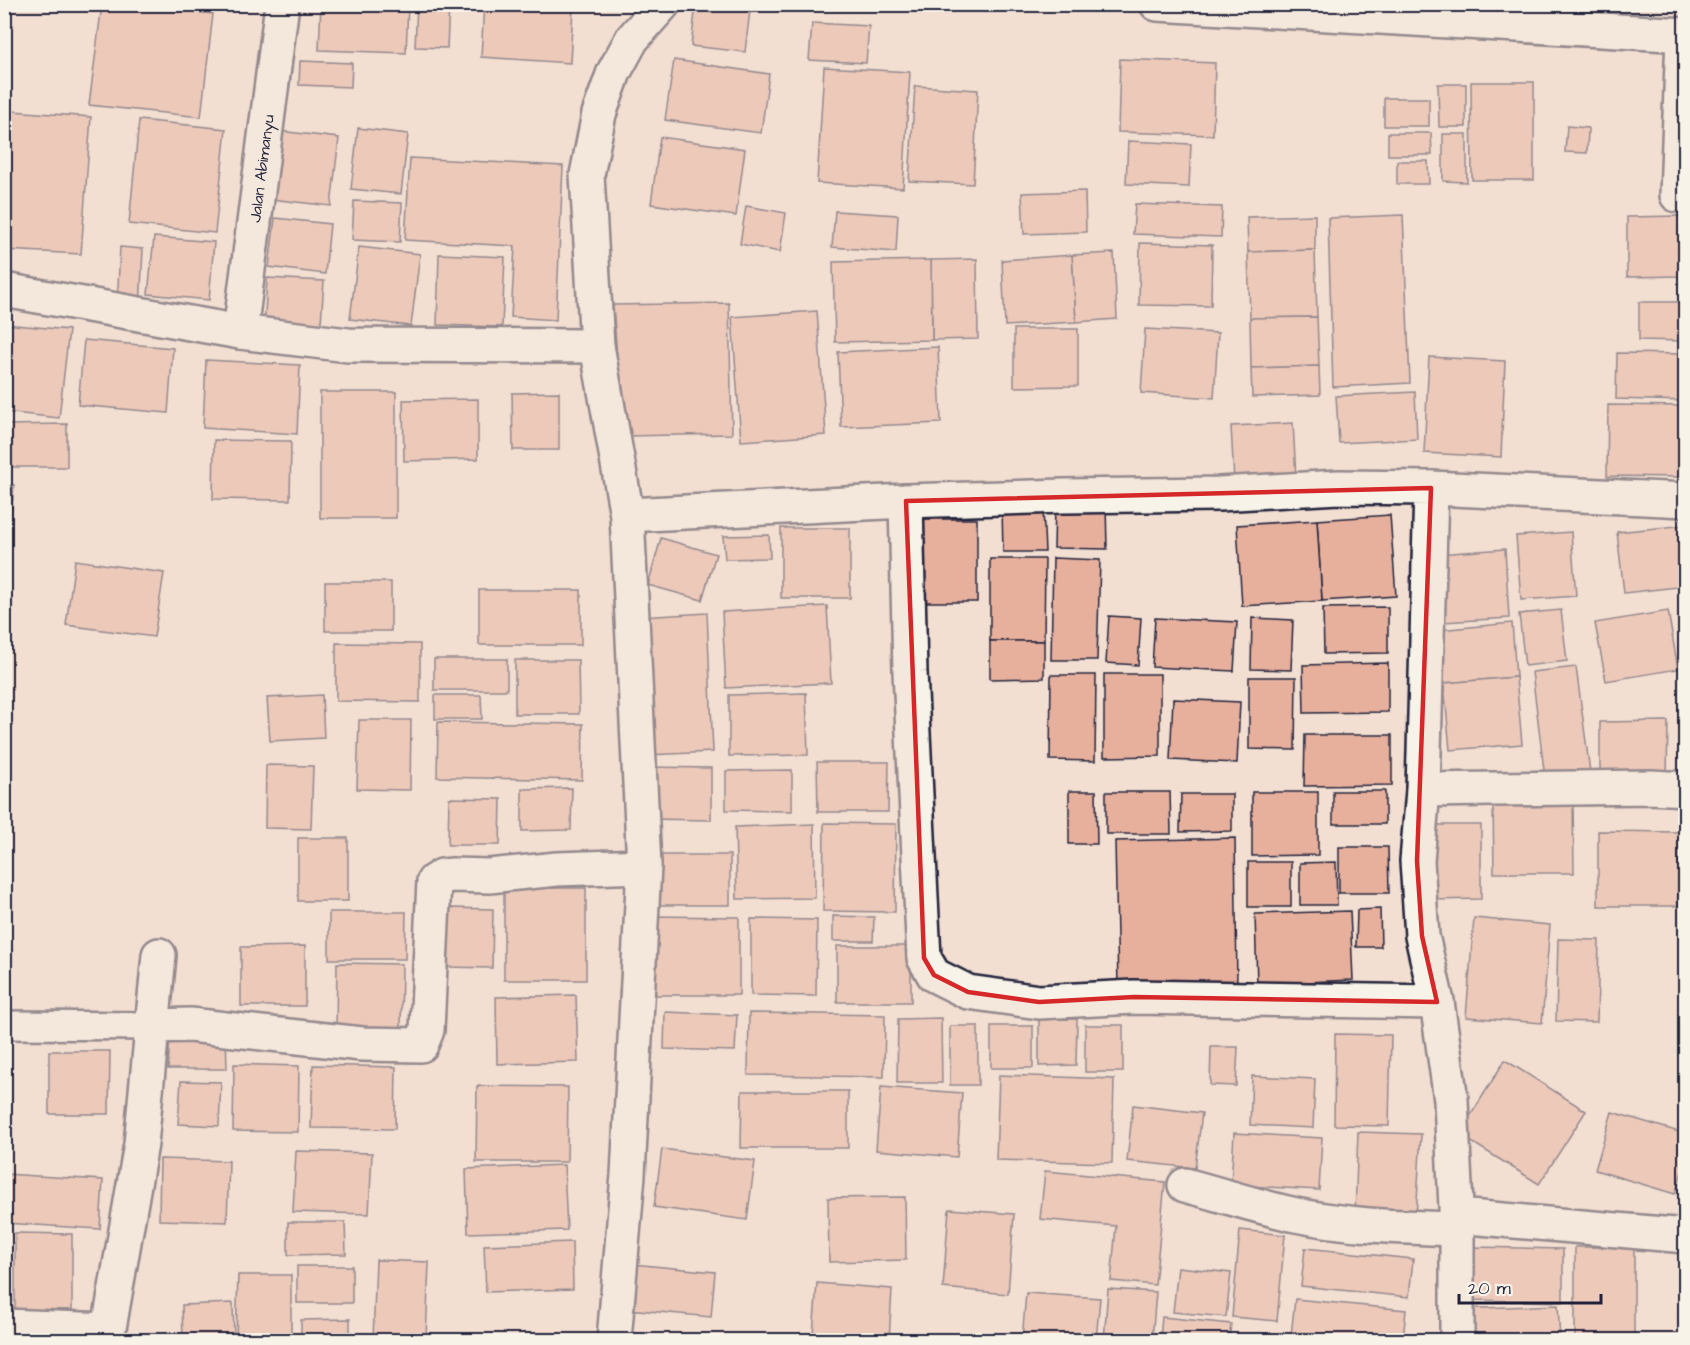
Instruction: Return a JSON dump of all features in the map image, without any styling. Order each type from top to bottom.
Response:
[{"type":"street","name":"Jalan Abimanyu","points":[[240,332],[282,4]]},
{"type":"street","points":[[614,1341],[628,1175],[644,866],[627,515],[597,346],[587,175],[599,114],[614,72],[632,39],[663,4]]},
{"type":"street","points":[[1157,4],[1684,35],[1677,195]]},
{"type":"street","points":[[4,290],[240,332],[348,345],[597,346]]},
{"type":"street","points":[[627,515],[906,501],[1219,494],[1338,487],[1431,488],[1686,500]]},
{"type":"street","points":[[1431,488],[1423,790],[1418,861],[1422,936],[1437,1002],[1450,1100],[1457,1222],[1457,1341]]},
{"type":"street","points":[[906,501],[910,672],[924,958],[934,975],[968,992],[1039,1002],[1134,996],[1437,1002]]},
{"type":"street","points":[[1423,790],[1651,787],[1686,789]]},
{"type":"street","points":[[153,1026],[190,1025],[362,1044],[421,1045],[427,1030],[434,881],[442,876],[453,875],[489,876],[557,869],[644,866]]},
{"type":"street","points":[[4,1326],[107,1335],[141,1144],[159,955]]},
{"type":"street","points":[[1185,1185],[1295,1215],[1373,1226],[1457,1222],[1686,1236]]},
{"type":"lane","points":[[4,1025],[153,1026]]},
{"type":"highlighted area","points":[[1431,488],[1417,861],[1422,936],[1437,1002],[1134,997],[1039,1002],[968,992],[934,975],[924,958],[906,501]]},
{"type":"building","points":[[102,4],[130,4],[213,14],[201,117],[89,105]]},
{"type":"building","points":[[321,4],[408,4],[406,53],[319,50]]},
{"type":"building","points":[[417,4],[449,4],[447,48],[415,47]]},
{"type":"building","points":[[484,4],[573,7],[570,63],[481,57]]},
{"type":"building","points":[[696,4],[750,10],[745,52],[691,46]]},
{"type":"building","points":[[812,23],[869,26],[866,63],[809,60]]},
{"type":"building","points":[[1120,59],[1215,63],[1213,135],[1118,132]]},
{"type":"building","points":[[674,60],[769,74],[761,133],[665,120]]},
{"type":"building","points":[[300,61],[352,63],[351,87],[299,85]]},
{"type":"building","points":[[824,67],[910,72],[903,188],[817,183]]},
{"type":"building","points":[[1471,82],[1534,82],[1534,180],[1472,180]]},
{"type":"building","points":[[1438,84],[1466,84],[1466,127],[1439,127]]},
{"type":"building","points":[[915,86],[978,90],[973,184],[909,181]]},
{"type":"building","points":[[1384,98],[1429,98],[1429,126],[1384,126]]},
{"type":"building","points":[[12,111],[91,117],[81,254],[4,250]]},
{"type":"building","points":[[139,120],[226,129],[215,233],[129,224]]},
{"type":"building","points":[[1567,126],[1588,128],[1587,153],[1565,152]]},
{"type":"building","points":[[358,128],[408,134],[401,194],[351,189]]},
{"type":"building","points":[[270,130],[339,138],[331,206],[262,198]]},
{"type":"building","points":[[1388,133],[1431,133],[1432,155],[1388,155]]},
{"type":"building","points":[[1443,134],[1467,134],[1467,182],[1443,181]]},
{"type":"building","points":[[660,137],[745,149],[736,216],[651,204]]},
{"type":"building","points":[[1128,141],[1191,144],[1189,187],[1126,184]]},
{"type":"building","points":[[410,158],[563,166],[556,320],[511,317],[515,246],[405,240]]},
{"type":"building","points":[[1397,161],[1428,161],[1429,184],[1397,184]]},
{"type":"building","points":[[1085,191],[1086,232],[1024,234],[1022,193]]},
{"type":"building","points":[[354,201],[402,203],[400,242],[352,240]]},
{"type":"building","points":[[1135,204],[1222,207],[1221,237],[1133,234]]},
{"type":"building","points":[[746,206],[786,213],[780,252],[740,244]]},
{"type":"building","points":[[835,211],[898,215],[896,252],[832,247]]},
{"type":"building","points":[[1315,215],[1315,250],[1248,252],[1247,217]]},
{"type":"building","points":[[1403,215],[1410,383],[1333,387],[1328,218]]},
{"type":"building","points":[[1681,216],[1681,276],[1627,277],[1627,217]]},
{"type":"building","points":[[275,218],[330,224],[325,274],[269,267]]},
{"type":"building","points":[[154,237],[214,242],[209,300],[148,294]]},
{"type":"building","points":[[1140,243],[1212,245],[1211,306],[1139,305]]},
{"type":"building","points":[[120,247],[143,249],[140,308],[117,307]]},
{"type":"building","points":[[359,247],[420,254],[411,326],[350,319]]},
{"type":"building","points":[[1315,250],[1317,317],[1250,318],[1248,252]]},
{"type":"building","points":[[1114,253],[1117,319],[1076,322],[1072,255]]},
{"type":"building","points":[[439,254],[505,257],[502,327],[437,325]]},
{"type":"building","points":[[1072,255],[1076,322],[1005,326],[1002,260]]},
{"type":"building","points":[[977,259],[978,339],[932,340],[931,260]]},
{"type":"building","points":[[931,260],[932,340],[835,342],[833,262]]},
{"type":"building","points":[[267,278],[324,281],[320,337],[264,333]]},
{"type":"building","points":[[1639,302],[1686,302],[1686,341],[1639,340]]},
{"type":"building","points":[[729,303],[732,434],[623,436],[613,305]]},
{"type":"building","points":[[817,311],[826,435],[741,441],[732,317]]},
{"type":"building","points":[[1317,317],[1319,366],[1251,368],[1250,318]]},
{"type":"building","points":[[4,324],[69,330],[59,418],[4,412]]},
{"type":"building","points":[[1014,329],[1078,329],[1078,386],[1014,387]]},
{"type":"building","points":[[1145,329],[1218,333],[1214,398],[1141,393]]},
{"type":"building","points":[[84,340],[173,348],[168,413],[78,405]]},
{"type":"building","points":[[938,347],[941,423],[841,427],[838,352]]},
{"type":"building","points":[[1617,353],[1686,354],[1686,401],[1616,399]]},
{"type":"building","points":[[1429,357],[1505,361],[1501,457],[1424,453]]},
{"type":"building","points":[[206,360],[300,365],[297,434],[203,428]]},
{"type":"building","points":[[1319,366],[1320,395],[1252,397],[1251,368]]},
{"type":"building","points":[[320,392],[396,392],[396,518],[320,518]]},
{"type":"building","points":[[559,392],[559,450],[513,450],[512,393]]},
{"type":"building","points":[[1415,392],[1417,439],[1339,443],[1336,396]]},
{"type":"building","points":[[478,399],[478,459],[404,461],[403,400]]},
{"type":"building","points":[[1608,405],[1686,406],[1685,477],[1607,476]]},
{"type":"building","points":[[1293,423],[1296,478],[1234,481],[1231,426]]},
{"type":"building","points":[[67,424],[67,467],[4,467],[4,425]]},
{"type":"building","points":[[214,440],[291,441],[290,500],[213,499]]},
{"type":"building","points":[[4,484],[14,485],[4,595]]},
{"type":"building","points":[[1055,504],[1106,505],[1107,549],[1054,548]]},
{"type":"building","points":[[1002,508],[1043,508],[1045,552],[1003,552]]},
{"type":"building","points":[[1390,515],[1396,596],[1322,601],[1317,520]]},
{"type":"building","points":[[915,519],[977,519],[977,602],[915,602]]},
{"type":"building","points":[[1317,520],[1322,601],[1242,606],[1237,525]]},
{"type":"building","points":[[1686,525],[1686,586],[1624,593],[1617,532]]},
{"type":"building","points":[[781,528],[850,528],[850,598],[781,598]]},
{"type":"building","points":[[1571,532],[1576,596],[1521,600],[1516,536]]},
{"type":"building","points":[[769,535],[770,558],[725,559],[723,536]]},
{"type":"building","points":[[661,538],[716,554],[702,600],[648,585]]},
{"type":"building","points":[[1505,549],[1509,618],[1443,622],[1438,554]]},
{"type":"building","points":[[1053,558],[1100,560],[1097,660],[1051,660]]},
{"type":"building","points":[[990,559],[1045,559],[1044,641],[990,641]]},
{"type":"building","points":[[75,560],[164,573],[154,637],[66,625]]},
{"type":"building","points":[[325,582],[391,582],[391,631],[325,631]]},
{"type":"building","points":[[479,590],[581,590],[581,645],[479,645]]},
{"type":"building","points":[[827,606],[831,683],[726,688],[722,612]]},
{"type":"building","points":[[1388,607],[1388,653],[1324,654],[1323,608]]},
{"type":"building","points":[[1561,610],[1567,661],[1525,666],[1519,614]]},
{"type":"building","points":[[1668,611],[1678,669],[1606,681],[1595,623]]},
{"type":"building","points":[[707,613],[713,752],[647,755],[640,617]]},
{"type":"building","points":[[1109,616],[1141,618],[1138,665],[1106,663]]},
{"type":"building","points":[[1155,618],[1237,622],[1234,671],[1152,667]]},
{"type":"building","points":[[1252,618],[1293,620],[1291,670],[1251,669]]},
{"type":"building","points":[[1512,623],[1516,677],[1444,683],[1439,630]]},
{"type":"building","points":[[990,641],[1044,641],[1044,678],[990,679]]},
{"type":"building","points":[[336,643],[420,644],[420,702],[336,701]]},
{"type":"building","points":[[434,659],[507,659],[507,690],[434,690]]},
{"type":"building","points":[[515,660],[578,660],[579,714],[515,714]]},
{"type":"building","points":[[1388,663],[1388,712],[1304,713],[1303,665]]},
{"type":"building","points":[[1576,667],[1590,772],[1545,778],[1532,672]]},
{"type":"building","points":[[1104,674],[1160,674],[1160,756],[1104,757]]},
{"type":"building","points":[[1051,675],[1096,675],[1095,761],[1050,760]]},
{"type":"building","points":[[1249,677],[1296,677],[1295,750],[1249,749]]},
{"type":"building","points":[[1516,677],[1522,744],[1450,750],[1444,683]]},
{"type":"building","points":[[806,693],[808,755],[729,756],[729,695]]},
{"type":"building","points":[[322,695],[324,738],[270,741],[267,698]]},
{"type":"building","points":[[435,695],[481,695],[482,719],[435,719]]},
{"type":"building","points":[[1173,699],[1240,702],[1237,763],[1170,760]]},
{"type":"building","points":[[359,720],[411,720],[410,790],[357,789]]},
{"type":"building","points":[[1668,721],[1667,778],[1600,778],[1600,722]]},
{"type":"building","points":[[438,722],[583,724],[582,780],[437,777]]},
{"type":"building","points":[[1305,735],[1392,735],[1392,785],[1304,786]]},
{"type":"building","points":[[817,762],[889,762],[888,812],[818,812]]},
{"type":"building","points":[[266,765],[313,766],[311,829],[265,828]]},
{"type":"building","points":[[646,767],[711,768],[711,820],[647,819]]},
{"type":"building","points":[[792,770],[792,811],[726,810],[726,771]]},
{"type":"building","points":[[572,788],[571,830],[522,831],[522,789]]},
{"type":"building","points":[[1069,791],[1096,791],[1097,844],[1069,844]]},
{"type":"building","points":[[1333,791],[1385,791],[1385,824],[1333,824]]},
{"type":"building","points":[[1106,792],[1170,792],[1171,834],[1106,834]]},
{"type":"building","points":[[1252,792],[1318,792],[1318,855],[1252,856]]},
{"type":"building","points":[[1181,794],[1232,794],[1232,831],[1180,832]]},
{"type":"building","points":[[449,798],[501,799],[500,845],[448,845]]},
{"type":"building","points":[[1493,801],[1573,802],[1574,873],[1494,873]]},
{"type":"building","points":[[824,823],[896,824],[895,912],[823,911]]},
{"type":"building","points":[[814,824],[815,898],[737,899],[735,827]]},
{"type":"building","points":[[1428,825],[1481,825],[1481,899],[1428,900]]},
{"type":"building","points":[[1598,831],[1679,832],[1678,906],[1598,906]]},
{"type":"building","points":[[298,838],[348,838],[348,901],[298,901]]},
{"type":"building","points":[[1235,838],[1237,984],[1118,987],[1115,841]]},
{"type":"building","points":[[1339,847],[1388,847],[1389,893],[1339,893]]},
{"type":"building","points":[[651,855],[730,855],[730,905],[650,905]]},
{"type":"building","points":[[1248,862],[1291,862],[1291,907],[1248,907]]},
{"type":"building","points":[[1336,862],[1337,905],[1300,905],[1300,863]]},
{"type":"building","points":[[504,888],[586,888],[586,980],[504,980]]},
{"type":"building","points":[[448,908],[493,909],[492,968],[448,967]]},
{"type":"building","points":[[1380,909],[1381,947],[1356,947],[1357,910]]},
{"type":"building","points":[[1350,911],[1353,980],[1257,984],[1255,914]]},
{"type":"building","points":[[329,912],[406,912],[405,959],[329,959]]},
{"type":"building","points":[[645,916],[739,917],[739,995],[645,995]]},
{"type":"building","points":[[833,916],[874,917],[873,941],[833,941]]},
{"type":"building","points":[[1474,918],[1550,925],[1542,1023],[1466,1017]]},
{"type":"building","points":[[751,919],[817,920],[816,996],[751,995]]},
{"type":"building","points":[[1558,939],[1599,940],[1597,1022],[1556,1021]]},
{"type":"building","points":[[305,946],[305,1006],[241,1006],[241,947]]},
{"type":"building","points":[[837,946],[911,946],[911,1002],[837,1002]]},
{"type":"building","points":[[337,963],[402,964],[401,1030],[336,1029]]},
{"type":"building","points":[[576,995],[578,1062],[497,1064],[496,997]]},
{"type":"building","points":[[665,1012],[737,1015],[735,1051],[664,1049]]},
{"type":"building","points":[[749,1013],[885,1015],[884,1077],[748,1075]]},
{"type":"building","points":[[941,1018],[942,1083],[897,1083],[898,1019]]},
{"type":"building","points":[[1039,1019],[1077,1019],[1076,1065],[1039,1066]]},
{"type":"building","points":[[1085,1025],[1123,1025],[1123,1072],[1085,1072]]},
{"type":"building","points":[[950,1026],[978,1026],[978,1085],[950,1085]]},
{"type":"building","points":[[991,1026],[1033,1026],[1033,1068],[991,1068]]},
{"type":"building","points":[[170,1034],[226,1034],[227,1069],[168,1069]]},
{"type":"building","points":[[1335,1034],[1391,1035],[1389,1126],[1334,1125]]},
{"type":"building","points":[[1211,1047],[1238,1047],[1236,1086],[1210,1085]]},
{"type":"building","points":[[49,1051],[110,1051],[109,1114],[49,1114]]},
{"type":"building","points":[[1505,1060],[1586,1111],[1539,1184],[1459,1134]]},
{"type":"building","points":[[234,1064],[299,1066],[298,1132],[233,1131]]},
{"type":"building","points":[[313,1065],[396,1067],[395,1129],[311,1128]]},
{"type":"building","points":[[999,1075],[1114,1079],[1112,1163],[996,1160]]},
{"type":"building","points":[[1252,1076],[1315,1079],[1313,1128],[1250,1125]]},
{"type":"building","points":[[181,1081],[221,1082],[219,1126],[178,1124]]},
{"type":"building","points":[[477,1086],[568,1087],[567,1162],[476,1162]]},
{"type":"building","points":[[881,1087],[962,1093],[957,1157],[876,1150]]},
{"type":"building","points":[[742,1091],[848,1091],[848,1148],[741,1148]]},
{"type":"building","points":[[1133,1105],[1202,1113],[1195,1168],[1127,1161]]},
{"type":"building","points":[[1612,1112],[1686,1134],[1686,1159],[1675,1194],[1595,1170]]},
{"type":"building","points":[[1358,1132],[1421,1134],[1416,1217],[1355,1215]]},
{"type":"building","points":[[1234,1133],[1322,1138],[1319,1190],[1231,1185]]},
{"type":"building","points":[[662,1149],[755,1161],[747,1220],[654,1207]]},
{"type":"building","points":[[296,1151],[372,1153],[369,1214],[293,1212]]},
{"type":"building","points":[[160,1159],[229,1161],[227,1222],[159,1220]]},
{"type":"building","points":[[564,1165],[567,1230],[468,1233],[466,1169]]},
{"type":"building","points":[[1045,1171],[1165,1182],[1155,1285],[1111,1281],[1116,1226],[1040,1219]]},
{"type":"building","points":[[4,1174],[103,1180],[100,1229],[4,1223]]},
{"type":"building","points":[[905,1197],[906,1260],[829,1262],[828,1198]]},
{"type":"building","points":[[949,1209],[1014,1214],[1008,1294],[943,1288]]},
{"type":"building","points":[[288,1222],[345,1222],[346,1254],[288,1255]]},
{"type":"building","points":[[1240,1230],[1285,1235],[1277,1321],[1232,1317]]},
{"type":"building","points":[[15,1233],[72,1234],[72,1310],[15,1310]]},
{"type":"building","points":[[572,1242],[573,1289],[486,1292],[484,1245]]},
{"type":"building","points":[[1472,1247],[1563,1249],[1563,1302],[1471,1300]]},
{"type":"building","points":[[1575,1247],[1634,1247],[1634,1340],[1575,1340]]},
{"type":"building","points":[[1305,1248],[1413,1259],[1409,1297],[1301,1286]]},
{"type":"building","points":[[376,1260],[429,1262],[426,1340],[373,1340]]},
{"type":"building","points":[[632,1264],[715,1272],[711,1317],[628,1309]]},
{"type":"building","points":[[297,1266],[352,1266],[352,1303],[297,1303]]},
{"type":"building","points":[[1178,1267],[1231,1273],[1226,1317],[1173,1312]]},
{"type":"building","points":[[238,1275],[291,1275],[291,1340],[236,1339]]},
{"type":"building","points":[[817,1283],[892,1289],[889,1340],[813,1335]]},
{"type":"building","points":[[1108,1289],[1156,1292],[1152,1340],[1104,1340]]},
{"type":"building","points":[[1686,1289],[1686,1322],[1679,1320]]},
{"type":"building","points":[[1026,1293],[1100,1298],[1096,1340],[1022,1340]]},
{"type":"building","points":[[1295,1299],[1406,1310],[1403,1340],[1335,1340],[1291,1336]]},
{"type":"building","points":[[233,1303],[234,1340],[183,1340],[182,1305]]},
{"type":"building","points":[[1558,1305],[1560,1340],[1459,1340],[1458,1309]]},
{"type":"building","points":[[1162,1317],[1231,1324],[1229,1340],[1160,1340]]},
{"type":"building","points":[[350,1319],[350,1340],[301,1340],[301,1320]]},
{"type":"building","points":[[632,1333],[690,1340],[631,1340]]},
{"type":"building","points":[[450,1339],[527,1340],[450,1340]]}]
